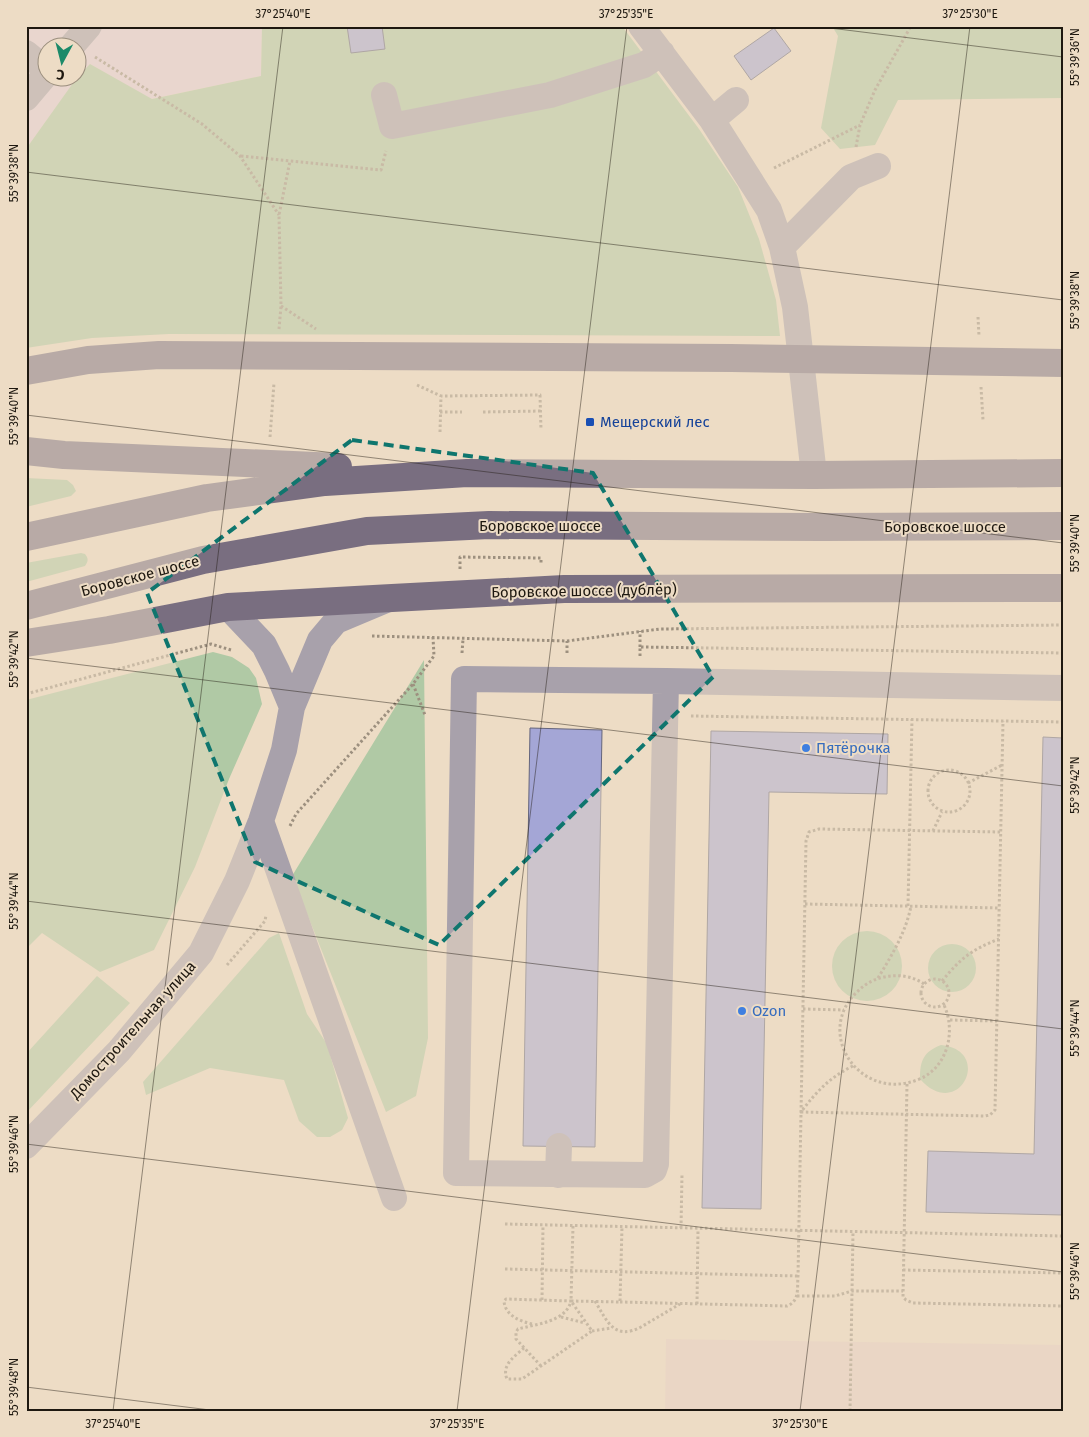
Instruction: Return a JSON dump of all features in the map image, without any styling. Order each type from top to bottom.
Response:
[{"type":"main road","points":[[26,371],[88,360],[159,355],[721,358],[1063,363]]},
{"type":"main road","points":[[26,451],[74,456],[467,473],[814,475],[1063,473]]},
{"type":"main road","points":[[26,537],[207,498],[325,482],[467,473]]},
{"type":"main road","name":"Боровское шоссе","points":[[26,606],[203,560],[367,531],[489,526],[1063,526]]},
{"type":"main road","name":"Боровское шоссе (дублёр)","points":[[108,630],[228,607],[564,589],[1063,588]]},
{"type":"main road","points":[[26,643],[108,630]]},
{"type":"main road","points":[[26,656],[108,630]]},
{"type":"street","points":[[79,38],[89,26]]},
{"type":"street","points":[[641,26],[712,120],[769,210],[782,247],[794,307],[814,475]]},
{"type":"street","points":[[26,53],[38,63]]},
{"type":"street","points":[[384,95],[392,126],[550,95],[644,65],[662,54]]},
{"type":"street","points":[[26,98],[38,83]]},
{"type":"street","points":[[712,120],[736,100]]},
{"type":"street","points":[[782,247],[851,177],[878,166]]},
{"type":"street","name":"Домостроительная улица","points":[[26,1146],[119,1051],[201,953],[237,881],[261,821],[284,750],[292,707],[320,640],[336,621],[392,598]]},
{"type":"street","points":[[228,607],[264,645],[277,670],[292,707]]},
{"type":"street","points":[[666,682],[656,1164],[654,1170],[645,1175],[456,1173],[464,678],[1063,688]]},
{"type":"street","points":[[261,821],[394,1198]]},
{"type":"street","points":[[558,1175],[559,1146]]},
{"type":"path","points":[[851,177],[860,125],[875,90],[911,26]]},
{"type":"path","points":[[95,56],[202,124],[240,156],[279,215]]},
{"type":"path","points":[[769,170],[860,125]]},
{"type":"path","points":[[240,156],[381,170]]},
{"type":"path","points":[[280,306],[279,215],[290,161]]},
{"type":"path","points":[[440,432],[440,396],[540,395],[541,430]]},
{"type":"path","points":[[483,412],[540,411]]},
{"type":"path","points":[[440,412],[462,412]]},
{"type":"path","points":[[370,636],[567,641],[660,629],[1063,625]]},
{"type":"path","points":[[639,681],[640,631]]},
{"type":"path","points":[[296,814],[413,684],[434,656],[433,637]]},
{"type":"path","points":[[462,659],[463,639]]},
{"type":"path","points":[[26,694],[211,644],[238,652]]},
{"type":"path","points":[[640,647],[1063,653]]},
{"type":"path","points":[[413,684],[425,715]]},
{"type":"path","points":[[693,716],[1063,722]]},
{"type":"path","points":[[877,978],[908,922],[910,906],[912,719]]},
{"type":"path","points":[[801,1112],[985,1116],[993,1113],[996,1106],[1003,721]]},
{"type":"path","points":[[968,783],[1002,765]]},
{"type":"path","points":[[945,770],[955,771],[963,775],[968,783],[970,793],[967,802],[961,809],[952,812],[942,812],[934,807],[929,799],[927,790],[930,781],[936,774],[945,770]]},
{"type":"path","points":[[933,831],[942,812]]},
{"type":"path","points":[[532,1324],[523,1322],[514,1316],[507,1310],[504,1301],[506,1299],[787,1306],[792,1304],[797,1296],[798,1276],[806,841],[809,832],[819,829],[1001,832]]},
{"type":"path","points":[[805,904],[999,908]]},
{"type":"path","points":[[942,981],[964,956],[976,948],[999,939]]},
{"type":"path","points":[[924,984],[908,977],[893,975],[877,978],[852,996],[844,1010],[840,1024],[841,1039],[845,1053],[853,1066],[864,1076],[877,1082],[892,1085],[907,1084],[920,1079],[935,1069],[945,1054],[950,1037],[950,1020],[943,1003]]},
{"type":"path","points":[[931,979],[942,981],[948,990],[948,996],[943,1003],[930,1006],[925,1002],[921,992],[924,984],[931,979]]},
{"type":"path","points":[[803,1009],[844,1010]]},
{"type":"path","points":[[950,1020],[997,1021]]},
{"type":"path","points":[[801,1112],[820,1088],[829,1080],[853,1066]]},
{"type":"path","points":[[907,1084],[903,1297],[913,1303],[1063,1306]]},
{"type":"path","points":[[681,1228],[682,1212]]},
{"type":"path","points":[[505,1224],[1063,1236]]},
{"type":"path","points":[[542,1300],[543,1225]]},
{"type":"path","points":[[561,1317],[571,1301],[573,1226]]},
{"type":"path","points":[[620,1302],[622,1227]]},
{"type":"path","points":[[697,1304],[698,1229]]},
{"type":"path","points":[[850,1411],[853,1232]]},
{"type":"path","points":[[505,1269],[798,1276]]},
{"type":"path","points":[[904,1270],[1063,1273]]},
{"type":"path","points":[[797,1296],[834,1296],[852,1291],[903,1291]]},
{"type":"path","points":[[571,1301],[592,1331]]},
{"type":"path","points":[[595,1301],[612,1328]]},
{"type":"path","points":[[524,1348],[509,1362],[506,1369],[506,1378],[509,1380],[522,1379],[592,1331],[612,1328],[623,1332],[634,1330],[680,1303]]},
{"type":"path","points":[[541,1366],[516,1339],[518,1328],[561,1317],[586,1323]]},
{"type":"highlighted area","points":[[352,440],[593,473],[713,677],[439,945],[255,862],[147,593]]},
{"type":"shaded area","points":[[26,26],[262,26],[261,76],[151,99],[90,64],[88,66],[88,38],[38,38],[38,88],[70,88],[26,149]]},
{"type":"shaded area","points":[[666,1339],[1063,1345],[1063,1411],[663,1411],[665,1410]]},
{"type":"green space","points":[[262,26],[622,26],[699,129],[738,187],[759,239],[776,300],[780,336],[169,334],[92,338],[26,348],[26,149],[69,88],[88,88],[88,66],[90,64],[152,99],[261,76]]},
{"type":"green space","points":[[832,26],[1063,26],[1063,98],[898,100],[875,145],[840,149],[821,128],[838,36]]},
{"type":"green space","points":[[26,478],[67,480],[76,491],[71,496],[26,507]]},
{"type":"green space","points":[[81,553],[85,554],[88,559],[85,566],[26,582],[26,563]]},
{"type":"green space","points":[[213,652],[232,657],[249,668],[256,678],[262,704],[229,779],[195,867],[154,950],[100,972],[42,933],[26,949],[26,700]]},
{"type":"green space","points":[[424,660],[428,1038],[416,1096],[386,1112],[292,876]]},
{"type":"green space","points":[[867,931],[880,934],[892,941],[899,953],[902,966],[899,979],[892,991],[880,998],[867,1001],[854,998],[842,991],[835,979],[832,966],[835,953],[842,941],[854,934]]},
{"type":"green space","points":[[279,933],[307,1014],[327,1044],[348,1118],[342,1130],[330,1137],[317,1137],[299,1121],[284,1080],[210,1068],[146,1095],[143,1082],[269,938]]},
{"type":"green space","points":[[952,944],[961,946],[969,951],[974,959],[976,968],[974,977],[969,985],[961,990],[952,992],[943,990],[935,985],[930,977],[928,968],[930,959],[935,951],[943,946]]},
{"type":"green space","points":[[97,976],[130,1003],[26,1113],[26,1054]]},
{"type":"green space","points":[[941,1045],[957,1050],[966,1059],[968,1070],[965,1080],[958,1089],[947,1093],[934,1090],[920,1079],[922,1062],[926,1054]]},
{"type":"building","points":[[347,26],[382,26],[385,49],[351,53]]},
{"type":"building","points":[[774,28],[791,51],[751,80],[734,56]]},
{"type":"building","points":[[530,728],[602,730],[595,1147],[523,1146]]},
{"type":"building","points":[[711,731],[888,734],[887,794],[769,792],[761,1209],[702,1208]]},
{"type":"building","points":[[1043,737],[1063,738],[1063,1215],[926,1212],[928,1151],[1034,1154]]},
{"type":"place","name":"Мещерский лес","points":[[590,422]]},
{"type":"place","name":"Пятёрочка","points":[[806,748]]},
{"type":"place","name":"Ozon","points":[[742,1011]]}]
